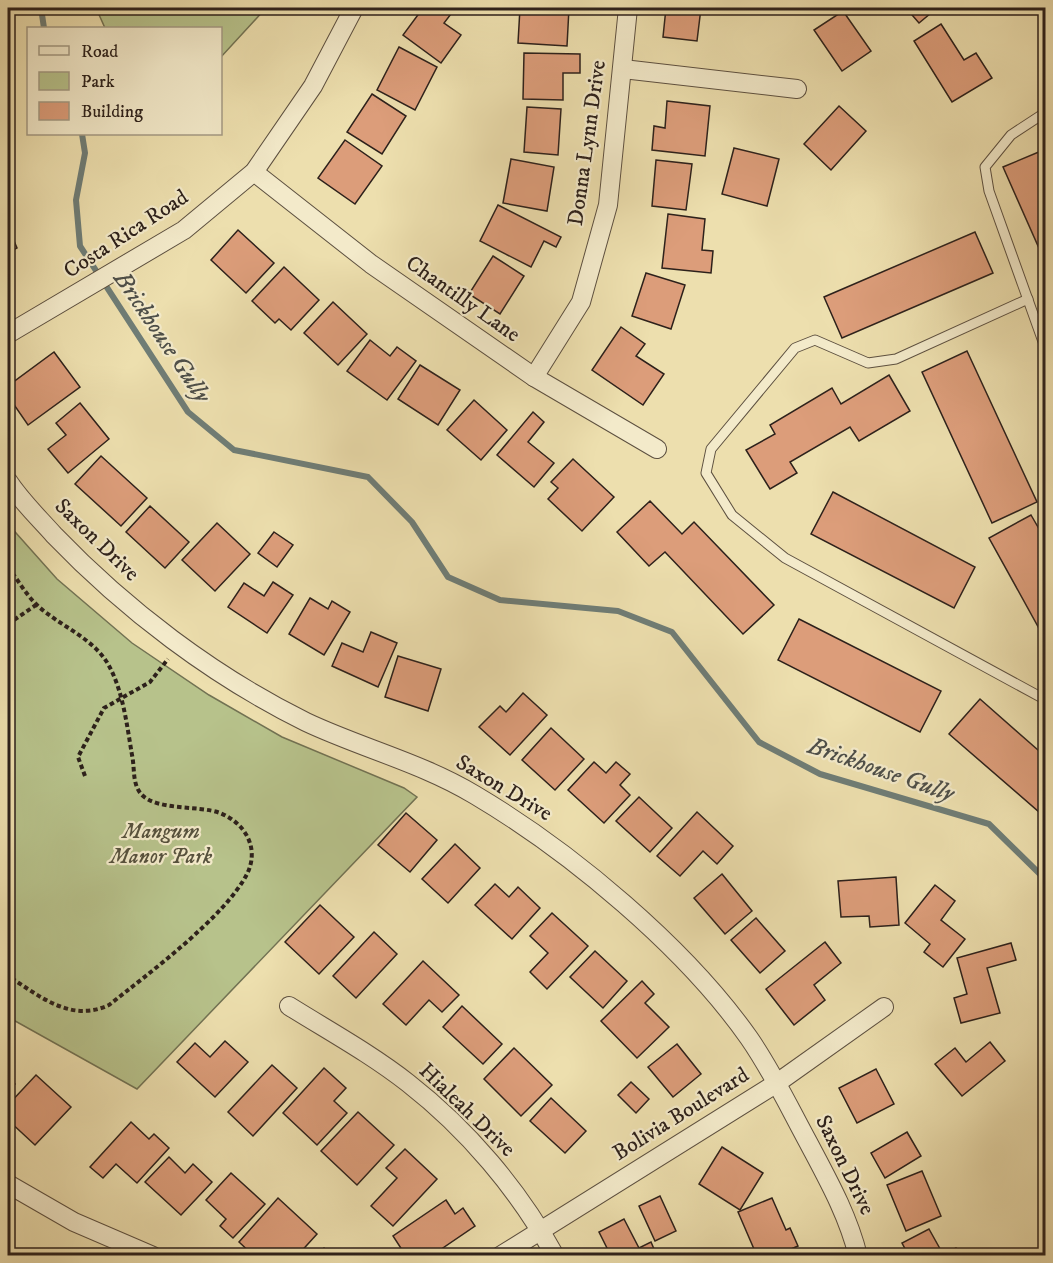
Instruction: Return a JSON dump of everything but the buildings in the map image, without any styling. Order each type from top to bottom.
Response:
[{"type":"street","name":"Costa Rica Road","points":[[8,334],[184,230],[254,172],[313,86],[354,8]]},
{"type":"street","name":"Donna Lynn Drive","points":[[534,377],[581,302],[608,205],[628,8]]},
{"type":"street","points":[[623,69],[797,89]]},
{"type":"street","name":"Chantilly Lane","points":[[254,172],[370,264],[534,377],[657,449]]},
{"type":"street","name":"Saxon Drive","points":[[8,481],[18,496],[86,568],[179,645],[307,722],[395,756],[474,794],[567,855],[678,953],[748,1036],[777,1083],[834,1190],[853,1235],[858,1256]]},
{"type":"street","name":"Hialeah Drive","points":[[290,1006],[415,1089],[453,1124],[497,1171],[541,1229],[555,1256]]},
{"type":"street","name":"Bolivia Boulevard","points":[[500,1256],[777,1083],[884,1007]]},
{"type":"street","points":[[8,1184],[74,1222],[153,1256]]},
{"type":"lane","points":[[1046,112],[1011,135],[985,167],[989,191],[1046,350]]},
{"type":"lane","points":[[1029,299],[896,359],[868,363],[815,340],[795,348],[711,449],[706,473],[732,514],[785,558],[1046,700]]},
{"type":"path","points":[[8,567],[36,605],[98,651],[108,664],[129,733],[135,782],[142,795],[154,802],[218,812],[234,820],[247,832],[252,854],[248,874],[228,900],[193,936],[109,1005],[94,1012],[74,1011],[48,1001],[8,976]]},
{"type":"path","points":[[8,624],[36,605]]},
{"type":"path","points":[[85,777],[78,757],[104,708],[150,682],[179,645]]},
{"type":"green space","points":[[96,8],[266,8],[222,56],[222,27],[105,27]]},
{"type":"green space","name":"Mangum Manor Park","points":[[8,524],[57,579],[132,643],[209,695],[282,737],[404,788],[417,797],[137,1089],[8,1017]]},
{"type":"waterway","name":"Brickhouse Gully","points":[[41,8],[44,27]]},
{"type":"waterway","name":"Brickhouse Gully","points":[[82,135],[85,153],[76,200],[80,246],[188,412],[234,450],[368,477],[412,522],[448,577],[500,600],[618,611],[672,632],[759,742],[820,774],[989,824],[1046,880]]}]
